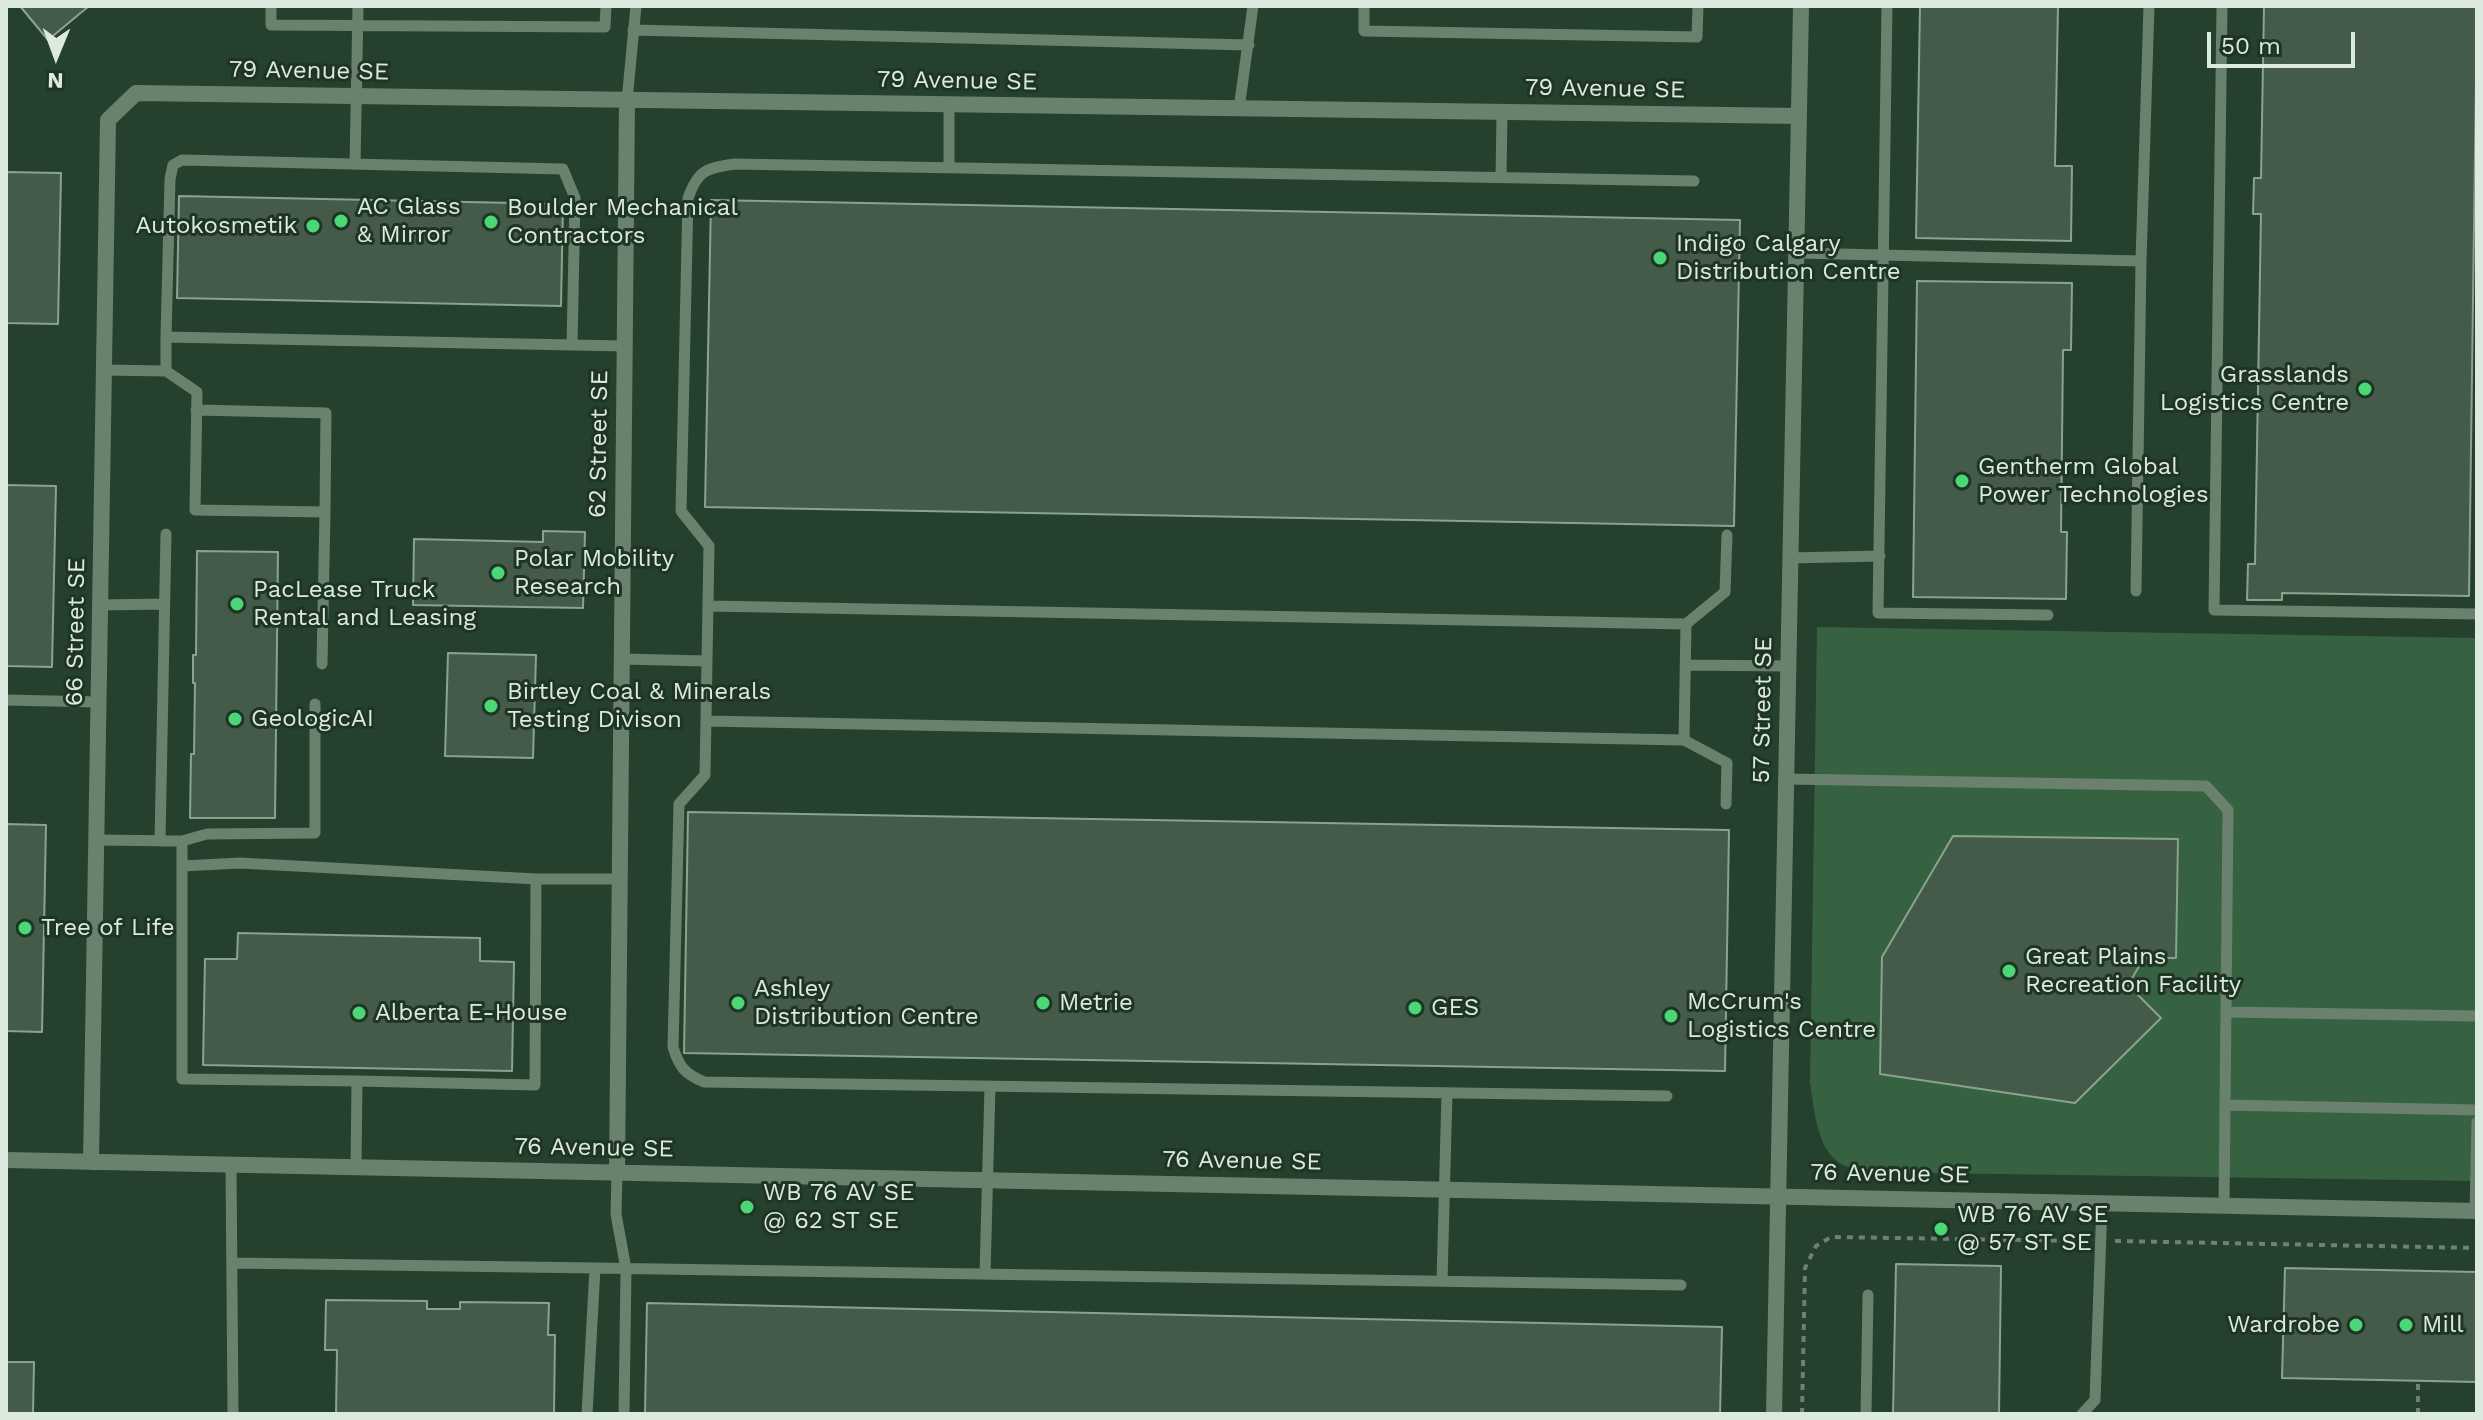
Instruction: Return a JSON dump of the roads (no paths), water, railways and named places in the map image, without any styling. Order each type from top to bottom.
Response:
[{"type":"street","name":"57 Street SE","points":[[1774,1414],[1801,6]]},
{"type":"street","name":"79 Avenue SE","points":[[120,107],[136,93],[1799,116]]},
{"type":"street","name":"62 Street SE","points":[[617,1173],[627,101]]},
{"type":"street","name":"66 Street SE","points":[[91,1162],[108,120],[120,107]]},
{"type":"street","name":"76 Avenue SE","points":[[6,1160],[2476,1211]]},
{"type":"lane","points":[[271,6],[271,25],[357,27],[605,27],[606,6]]},
{"type":"lane","points":[[355,164],[358,6]]},
{"type":"lane","points":[[627,101],[636,6]]},
{"type":"lane","points":[[1239,109],[1253,6]]},
{"type":"lane","points":[[1364,6],[1364,31],[1697,37],[1698,6]]},
{"type":"lane","points":[[1887,6],[1878,613],[2048,615]]},
{"type":"lane","points":[[2136,591],[2149,6]]},
{"type":"lane","points":[[2222,6],[2214,610],[2477,614]]},
{"type":"lane","points":[[633,30],[1249,45]]},
{"type":"lane","points":[[949,105],[949,168]]},
{"type":"lane","points":[[1501,177],[1502,112]]},
{"type":"lane","points":[[166,371],[170,179],[173,165],[182,160],[563,169],[575,198],[572,345]]},
{"type":"lane","points":[[1667,1096],[704,1082],[689,1076],[679,1066],[673,1047],[679,804],[705,775],[709,546],[681,511],[688,198],[695,179],[710,167],[735,164],[1694,181]]},
{"type":"lane","points":[[1796,253],[2141,261]]},
{"type":"lane","points":[[166,337],[624,346]]},
{"type":"lane","points":[[104,370],[166,371],[197,392],[195,510],[325,512]]},
{"type":"lane","points":[[196,410],[326,413],[322,664]]},
{"type":"lane","points":[[160,841],[166,534]]},
{"type":"lane","points":[[708,606],[1686,624],[1725,592],[1727,535]]},
{"type":"lane","points":[[1790,558],[1880,556]]},
{"type":"lane","points":[[100,605],[164,604]]},
{"type":"lane","points":[[1684,740],[1686,624]]},
{"type":"lane","points":[[622,659],[707,661]]},
{"type":"lane","points":[[1685,665],[1788,666]]},
{"type":"lane","points":[[6,700],[99,702]]},
{"type":"lane","points":[[97,840],[182,841],[207,834],[315,833],[315,704]]},
{"type":"lane","points":[[706,721],[1684,740],[1727,763],[1726,804]]},
{"type":"lane","points":[[1786,779],[2206,786],[2228,810],[2224,1205]]},
{"type":"lane","points":[[182,841],[182,1079],[535,1085],[536,879]]},
{"type":"lane","points":[[182,866],[240,863],[536,879],[620,879]]},
{"type":"lane","points":[[2226,1012],[2477,1016]]},
{"type":"lane","points":[[356,1167],[357,1081]]},
{"type":"lane","points":[[985,1274],[990,1086]]},
{"type":"lane","points":[[1442,1281],[1447,1093]]},
{"type":"lane","points":[[2225,1105],[2477,1110]]},
{"type":"lane","points":[[2476,1211],[2477,1122]]},
{"type":"lane","points":[[231,1164],[233,1414]]},
{"type":"lane","points":[[617,1173],[616,1214],[626,1269],[624,1414]]},
{"type":"lane","points":[[2082,1414],[2095,1400],[2102,1203]]},
{"type":"lane","points":[[232,1263],[1681,1285]]},
{"type":"lane","points":[[587,1414],[595,1268]]},
{"type":"lane","points":[[1866,1414],[1868,1295]]},
{"type":"place","name":"AC Glass & Mirror","points":[[341,221]]},
{"type":"place","name":"Boulder Mechanical Contractors","points":[[491,222]]},
{"type":"place","name":"Autokosmetik","points":[[313,226]]},
{"type":"place","name":"Indigo Calgary Distribution Centre","points":[[1660,258]]},
{"type":"place","name":"Grasslands Logistics Centre","points":[[2365,389]]},
{"type":"place","name":"Gentherm Global Power Technologies","points":[[1962,481]]},
{"type":"place","name":"Polar Mobility Research","points":[[498,573]]},
{"type":"place","name":"PacLease Truck Rental and Leasing","points":[[237,604]]},
{"type":"place","name":"Birtley Coal & Minerals Testing Divison","points":[[491,706]]},
{"type":"place","name":"GeologicAI","points":[[235,719]]},
{"type":"place","name":"Tree of Life","points":[[25,928]]},
{"type":"place","name":"Great Plains Recreation Facility","points":[[2009,971]]},
{"type":"place","name":"Ashley Distribution Centre","points":[[738,1003]]},
{"type":"place","name":"Metrie","points":[[1043,1003]]},
{"type":"place","name":"GES","points":[[1415,1008]]},
{"type":"place","name":"Alberta E-House","points":[[359,1013]]},
{"type":"place","name":"McCrum's Logistics Centre","points":[[1671,1016]]},
{"type":"place","name":"WB 76 AV SE @ 62 ST SE","points":[[747,1207]]},
{"type":"place","name":"WB 76 AV SE @ 57 ST SE","points":[[1941,1229]]},
{"type":"place","name":"Wardrobe","points":[[2356,1325]]},
{"type":"place","name":"Mill","points":[[2406,1325]]}]
